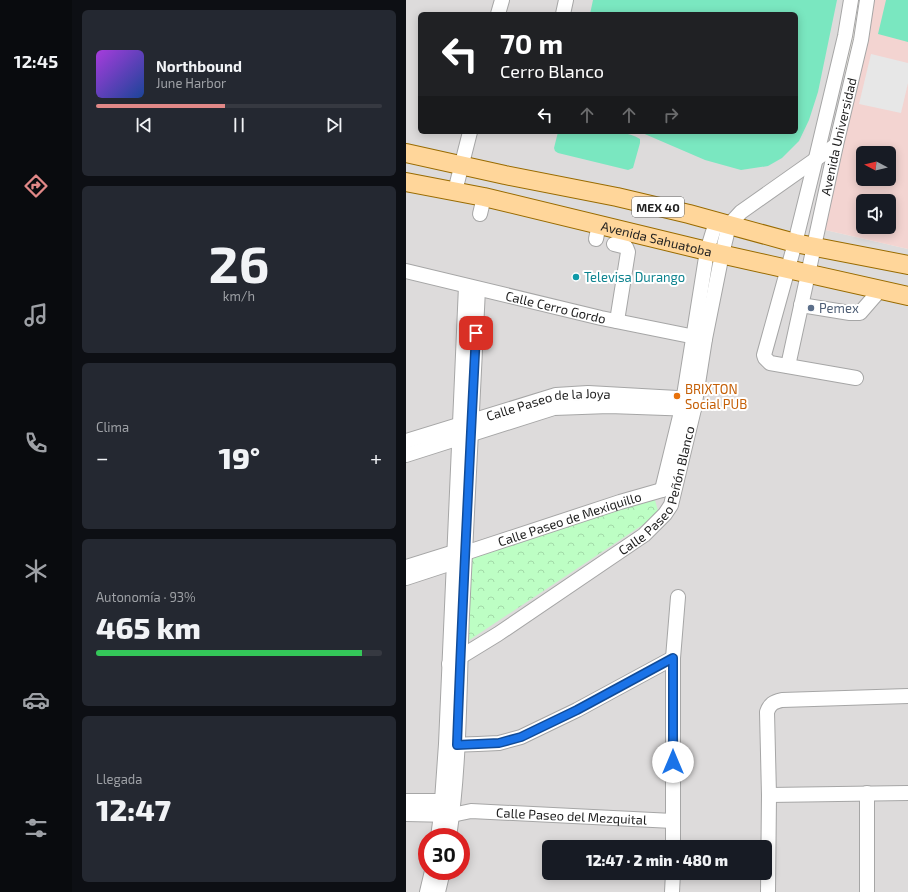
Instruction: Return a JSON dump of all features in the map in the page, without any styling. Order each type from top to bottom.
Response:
[{"type":"main road","name":"MEX 40","points":[[406,153],[505,175],[617,197],[795,243],[908,265]]},
{"type":"main road","points":[[482,206],[490,186],[496,180],[505,175]]},
{"type":"main road","name":"Avenida Sahuatoba","points":[[406,182],[455,191],[482,206],[598,232],[715,253],[908,296]]},
{"type":"street","points":[[499,12],[502,0]]},
{"type":"street","points":[[563,12],[566,0]]},
{"type":"street","name":"Avenida Universidad","points":[[851,0],[845,36],[795,243],[764,351],[765,358],[770,363],[788,366],[836,145],[861,40],[867,0]]},
{"type":"street","points":[[845,36],[861,40]]},
{"type":"street","points":[[455,191],[470,134]]},
{"type":"street","points":[[723,224],[836,145]]},
{"type":"street","name":"Calle Paseo Peñón Blanco","points":[[455,661],[644,535],[665,514],[668,494],[689,404],[699,338],[715,253],[723,224]]},
{"type":"street","points":[[614,244],[626,247],[628,252],[617,321]]},
{"type":"street","name":"Calle Cerro Gordo","points":[[406,272],[617,321],[699,338]]},
{"type":"street","points":[[448,828],[447,809],[472,287]]},
{"type":"street","points":[[801,305],[850,313],[860,313],[880,290]]},
{"type":"street","points":[[788,366],[856,378]]},
{"type":"street","name":"Calle Paseo de la Joya","points":[[406,441],[564,407],[689,404]]},
{"type":"street","name":"Calle Paseo de la Joya","points":[[406,455],[466,429]]},
{"type":"street","name":"Calle Paseo de Mexiquillo","points":[[406,578],[460,555],[620,502],[668,494]]},
{"type":"street","name":"Calle Paseo de Mexiquillo","points":[[406,567],[460,555]]},
{"type":"street","points":[[673,840],[673,658],[678,597]]},
{"type":"street","points":[[451,745],[499,743],[521,737],[577,710],[673,658]]},
{"type":"street","points":[[768,892],[769,795],[767,712],[772,703],[782,700],[908,696]]},
{"type":"street","points":[[866,892],[867,793]]},
{"type":"street","points":[[769,795],[908,793]]},
{"type":"street","name":"Calle Paseo del Mezquital","points":[[406,800],[447,809],[471,811],[673,821]]},
{"type":"street","points":[[441,828],[447,809]]},
{"type":"street","name":"Calle Paseo del Mezquital","points":[[406,814],[447,809]]},
{"type":"street","points":[[427,892],[430,880]]},
{"type":"street","points":[[438,892],[440,880]]},
{"type":"street","points":[[672,880],[672,892]]},
{"type":"shaded area","points":[[406,0],[856,0],[821,229],[908,249],[908,892],[406,892]]},
{"type":"shaded area","points":[[873,0],[908,0],[908,249],[821,229]]},
{"type":"shaded area","points":[[871,54],[908,63],[908,83],[901,113],[859,104]]},
{"type":"green space","points":[[593,0],[837,0],[818,92],[809,120],[799,141],[782,158],[768,166],[741,170],[705,160],[645,134],[798,134],[798,12],[590,12]]},
{"type":"green space","points":[[886,0],[908,0],[908,42],[878,34]]},
{"type":"green space","points":[[558,134],[628,134],[640,139],[633,168],[628,170],[558,153],[554,148]]},
{"type":"green space","points":[[654,497],[659,514],[465,643],[468,558]]},
{"type":"place","name":"Televisa Durango","points":[[576,277]]},
{"type":"place","name":"Pemex","points":[[811,308]]},
{"type":"place","name":"BRIXTON Social PUB","points":[[677,396]]},
{"type":"route","points":[[476,333],[457,745],[499,743],[521,737],[577,710],[673,658],[673,762]]}]
